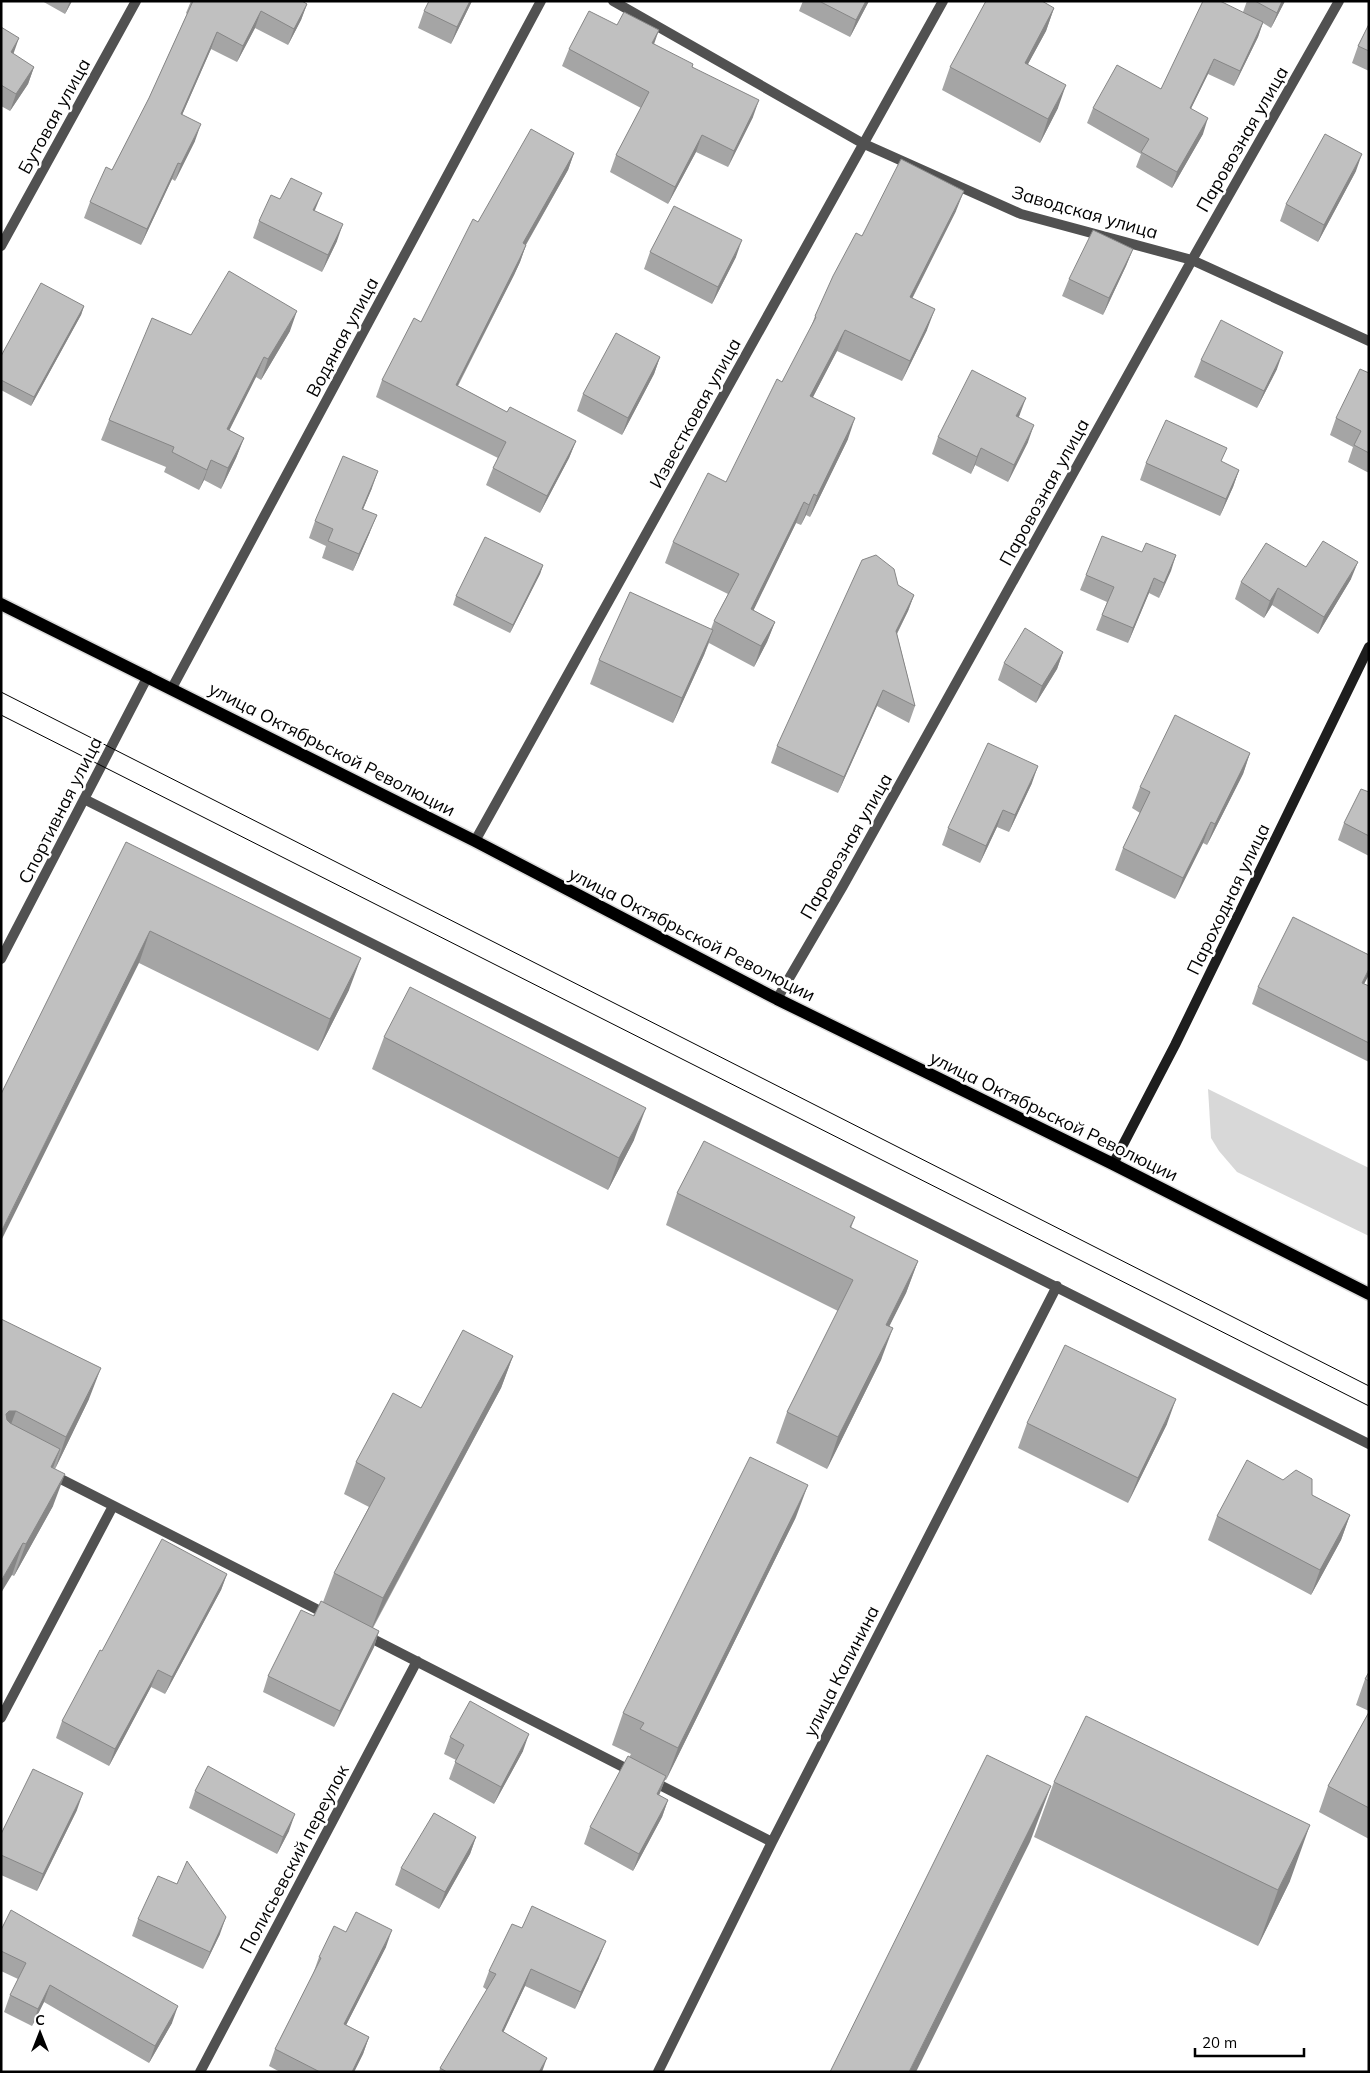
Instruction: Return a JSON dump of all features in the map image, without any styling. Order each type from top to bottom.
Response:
[{"type":"main road","name":"улица Октябрьской Революции","points":[[1,604],[475,841],[777,999],[1113,1164],[1369,1294]]},
{"type":"main road","name":"Пароходная улица","points":[[1113,1164],[1175,1045],[1369,647]]},
{"type":"street","name":"Бутовая улица","points":[[1,246],[136,1]]},
{"type":"street","name":"Водяная улица","points":[[172,688],[541,1]]},
{"type":"street","name":"Заводская улица","points":[[613,1],[862,143],[1021,214],[1192,260],[1369,341]]},
{"type":"street","name":"Известковая улица","points":[[475,841],[862,143],[943,1]]},
{"type":"street","name":"Паровозная улица","points":[[777,999],[843,886],[1192,260],[1339,1]]},
{"type":"street","name":"Спортивная улица","points":[[1,960],[148,676]]},
{"type":"street","points":[[84,800],[1369,1444]]},
{"type":"street","name":"улица Калинина","points":[[658,2072],[772,1842],[1057,1286]]},
{"type":"street","points":[[44,1471],[338,1621]]},
{"type":"street","points":[[1,1718],[112,1506]]},
{"type":"street","points":[[356,1630],[772,1842]]},
{"type":"street","name":"Полисьевский переулок","points":[[200,2072],[417,1661]]},
{"type":"shaded area","points":[[1208,1089],[1369,1168],[1369,1236],[1237,1172],[1219,1151],[1211,1138]]},
{"type":"building","points":[[193,1],[302,1],[307,4],[294,29],[261,11],[243,46],[217,32],[181,114],[201,124],[181,164],[178,163],[147,229],[90,202],[106,167],[112,170],[149,98]]},
{"type":"building","points":[[429,1],[470,1],[457,27],[424,11]]},
{"type":"building","points":[[819,1],[866,1],[856,20]]},
{"type":"building","points":[[986,1],[1042,1],[1054,8],[1025,63],[1066,85],[1048,119],[950,67]]},
{"type":"building","points":[[1203,1],[1220,1],[1263,22],[1240,71],[1214,59],[1190,108],[1208,118],[1177,172],[1141,152],[1149,139],[1093,108],[1117,65],[1161,89]]},
{"type":"building","points":[[1255,1],[1282,1],[1277,13]]},
{"type":"building","points":[[589,11],[617,25],[624,12],[659,30],[652,43],[693,64],[692,67],[759,100],[734,151],[702,135],[675,187],[616,155],[649,92],[569,49]]},
{"type":"building","points":[[1369,24],[1369,51],[1358,46]]},
{"type":"building","points":[[1,27],[19,38],[11,52],[34,67],[16,94],[1,85]]},
{"type":"building","points":[[531,129],[574,153],[523,243],[526,245],[520,258],[456,385],[507,412],[510,407],[576,441],[547,496],[493,468],[506,442],[382,380],[414,318],[421,322],[473,219],[478,222]]},
{"type":"building","points":[[1325,134],[1362,154],[1324,225],[1286,204]]},
{"type":"building","points":[[901,159],[964,191],[910,297],[935,309],[910,361],[845,330],[810,396],[855,418],[817,496],[814,494],[809,505],[804,502],[751,609],[775,622],[761,646],[714,621],[739,574],[673,542],[708,473],[726,482],[777,379],[782,382],[816,317],[833,276],[856,233],[862,236]]},
{"type":"building","points":[[291,178],[322,193],[313,210],[343,224],[328,255],[259,221],[271,195],[280,199]]},
{"type":"building","points":[[674,206],[742,240],[718,287],[650,252]]},
{"type":"building","points":[[1093,230],[1133,249],[1109,298],[1069,279]]},
{"type":"building","points":[[229,271],[297,311],[268,359],[264,357],[227,429],[244,438],[228,468],[211,460],[207,470],[172,452],[174,447],[109,420],[152,318],[191,335]]},
{"type":"building","points":[[41,283],[84,306],[34,397],[1,380],[1,356]]},
{"type":"building","points":[[1221,320],[1283,352],[1264,391],[1201,360]]},
{"type":"building","points":[[616,333],[660,357],[628,418],[583,394]]},
{"type":"building","points":[[1360,369],[1369,373],[1369,453],[1354,445],[1361,431],[1336,418]]},
{"type":"building","points":[[972,370],[1026,398],[1016,416],[1034,425],[1014,465],[981,448],[977,457],[938,437]]},
{"type":"building","points":[[1166,420],[1227,448],[1221,461],[1239,470],[1226,499],[1146,463]]},
{"type":"building","points":[[343,456],[378,471],[362,509],[377,515],[359,554],[328,541],[333,529],[315,521]]},
{"type":"building","points":[[1102,536],[1142,552],[1146,543],[1176,555],[1164,583],[1154,578],[1133,628],[1102,615],[1114,587],[1086,575]]},
{"type":"building","points":[[485,537],[543,565],[513,625],[456,596]]},
{"type":"building","points":[[1323,541],[1358,562],[1324,617],[1278,588],[1270,601],[1241,582],[1266,543],[1306,567]]},
{"type":"building","points":[[876,555],[894,569],[898,585],[914,595],[896,631],[915,706],[883,690],[844,777],[777,746],[862,560]]},
{"type":"building","points":[[630,592],[713,630],[682,698],[599,660]]},
{"type":"building","points":[[1025,628],[1063,652],[1042,686],[1004,663]]},
{"type":"building","points":[[1175,715],[1250,753],[1215,824],[1211,822],[1183,878],[1123,848],[1150,792],[1140,787]]},
{"type":"building","points":[[988,743],[1038,766],[1015,815],[1003,810],[986,846],[948,828]]},
{"type":"building","points":[[1361,789],[1369,792],[1369,836],[1344,823]]},
{"type":"building","points":[[126,842],[361,958],[330,1019],[150,931],[1,1232],[1,1094]]},
{"type":"building","points":[[1293,917],[1369,955],[1369,969],[1362,983],[1369,986],[1369,1043],[1258,987]]},
{"type":"building","points":[[410,987],[646,1108],[619,1158],[384,1037]]},
{"type":"building","points":[[704,1141],[855,1217],[850,1227],[918,1261],[886,1325],[893,1328],[838,1437],[787,1412],[853,1280],[677,1193]]},
{"type":"building","points":[[1,1319],[101,1368],[66,1437],[16,1411],[9,1411],[6,1414],[7,1420],[10,1423],[60,1449],[51,1467],[65,1474],[26,1544],[23,1543],[1,1581]]},
{"type":"building","points":[[463,1330],[513,1356],[383,1598],[334,1573],[385,1478],[356,1462],[393,1393],[421,1408]]},
{"type":"building","points":[[1065,1345],[1176,1399],[1138,1478],[1027,1423]]},
{"type":"building","points":[[750,1457],[808,1485],[678,1748],[640,1729],[644,1723],[623,1713]]},
{"type":"building","points":[[1247,1460],[1283,1480],[1296,1470],[1312,1479],[1312,1495],[1350,1515],[1320,1570],[1217,1516]]},
{"type":"building","points":[[162,1539],[227,1574],[172,1677],[158,1670],[115,1749],[62,1721]]},
{"type":"building","points":[[321,1601],[379,1631],[340,1711],[268,1676],[301,1610],[314,1616]]},
{"type":"building","points":[[1369,1672],[1369,1681],[1365,1679]]},
{"type":"building","points":[[470,1701],[529,1734],[501,1787],[455,1762],[464,1745],[450,1737]]},
{"type":"building","points":[[1369,1712],[1369,1808],[1328,1786]]},
{"type":"building","points":[[1086,1716],[1310,1825],[1278,1890],[1054,1782]]},
{"type":"building","points":[[987,1755],[1051,1786],[909,2072],[830,2072]]},
{"type":"building","points":[[628,1756],[666,1776],[657,1794],[668,1800],[639,1854],[590,1827]]},
{"type":"building","points":[[208,1766],[295,1814],[283,1837],[195,1791]]},
{"type":"building","points":[[33,1769],[83,1793],[43,1874],[1,1855],[1,1834]]},
{"type":"building","points":[[434,1813],[476,1837],[445,1892],[401,1868]]},
{"type":"building","points":[[187,1861],[226,1917],[210,1952],[138,1919],[158,1876],[177,1884]]},
{"type":"building","points":[[532,1906],[606,1941],[581,1992],[531,1969],[502,2031],[547,2058],[539,2072],[447,2072],[440,2068],[496,1974],[489,1971],[512,1924],[522,1928]]},
{"type":"building","points":[[11,1910],[178,2006],[155,2046],[50,1985],[38,2009],[10,1995],[26,1963],[1,1951],[1,1930]]},
{"type":"building","points":[[356,1912],[392,1930],[344,2024],[369,2037],[352,2072],[320,2072],[275,2049],[321,1958],[319,1957],[334,1926],[346,1932]]},
{"type":"tram line","points":[[1,692],[1369,1386]]},
{"type":"tram line","points":[[1,715],[1369,1406]]}]
